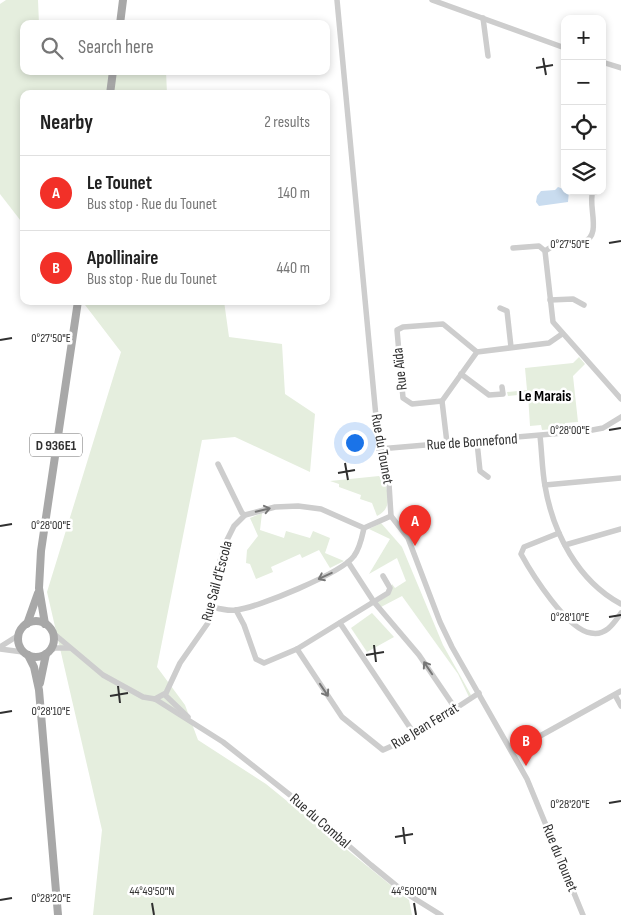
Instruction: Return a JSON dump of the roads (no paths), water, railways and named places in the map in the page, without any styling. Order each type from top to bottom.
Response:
[{"type":"main road","points":[[121,20],[124,0]]},
{"type":"main road","points":[[111,90],[112,75]]},
{"type":"main road","name":"D 936E1","points":[[27,624],[39,588],[47,505],[77,305]]},
{"type":"main road","name":"D 936E1","points":[[39,588],[45,624]]},
{"type":"main road","points":[[39,690],[48,653],[54,639],[53,633],[45,624],[33,622],[27,624],[19,635],[20,647],[34,667],[39,690],[58,915]]},
{"type":"main road","points":[[25,654],[37,657],[48,653]]},
{"type":"street","name":"Rue du Tounet","points":[[337,0],[379,450],[388,484],[391,516],[408,538],[440,622],[513,752],[545,821],[583,915]]},
{"type":"street","points":[[432,0],[561,47]]},
{"type":"street","points":[[483,18],[488,56]]},
{"type":"street","points":[[606,63],[621,68]]},
{"type":"street","points":[[545,251],[558,244],[583,242],[588,239],[594,226],[591,202],[592,195]]},
{"type":"street","points":[[513,248],[539,246],[545,251],[553,322],[621,399]]},
{"type":"street","points":[[550,300],[573,298],[584,305]]},
{"type":"street","points":[[500,308],[507,311],[511,348]]},
{"type":"street","name":"Rue Aïda","points":[[442,401],[412,404],[403,398],[397,330],[403,327],[443,324],[476,352]]},
{"type":"street","points":[[447,443],[442,401],[476,352],[549,343],[562,334]]},
{"type":"street","points":[[461,374],[488,395],[503,394],[502,387]]},
{"type":"street","name":"Rue de Bonnefond","points":[[379,450],[540,436],[604,428],[621,417]]},
{"type":"street","points":[[540,436],[545,485],[559,533],[591,584],[621,604]]},
{"type":"street","points":[[477,442],[480,471],[488,477]]},
{"type":"street","points":[[218,464],[245,515],[275,507],[298,506],[321,509],[364,528],[391,516]]},
{"type":"street","points":[[545,485],[621,478]]},
{"type":"street","name":"Rue Sail d'Escola","points":[[165,695],[180,663],[210,620],[220,561],[226,542],[234,526],[245,515]]},
{"type":"street","points":[[213,607],[236,610],[300,587],[331,573],[354,557],[364,528]]},
{"type":"street","points":[[565,545],[621,529]]},
{"type":"street","points":[[559,533],[524,547],[521,554],[548,598],[591,634],[608,630],[621,613]]},
{"type":"street","points":[[348,562],[374,602],[419,654],[455,708]]},
{"type":"street","points":[[236,610],[244,625],[256,659],[261,662],[270,662],[297,649],[374,602],[390,590],[383,576]]},
{"type":"street","points":[[340,623],[415,735]]},
{"type":"street","name":"Rue du Combal","points":[[53,633],[103,675],[143,697],[155,699],[200,726]]},
{"type":"street","points":[[0,648],[19,635]]},
{"type":"street","points":[[0,648],[25,654]]},
{"type":"street","points":[[48,653],[56,648],[69,648]]},
{"type":"street","name":"Rue Jean Ferrat","points":[[297,649],[342,717],[379,748],[386,750],[415,735],[479,694]]},
{"type":"street","points":[[513,752],[618,693],[621,706]]},
{"type":"street","points":[[155,699],[165,695]]},
{"type":"street","name":"Rue du Combal","points":[[165,695],[200,726],[290,795],[404,892],[441,915]]},
{"type":"water","points":[[558,187],[561,188],[561,195],[569,195],[568,202],[539,206],[536,202],[537,196],[541,191],[555,190]]},
{"type":"place","name":"Le Tounet","points":[[415,546]]},
{"type":"place","name":"Apollinaire","points":[[526,766]]},
{"type":"district","name":"Le Marais","points":[[545,396]]}]
